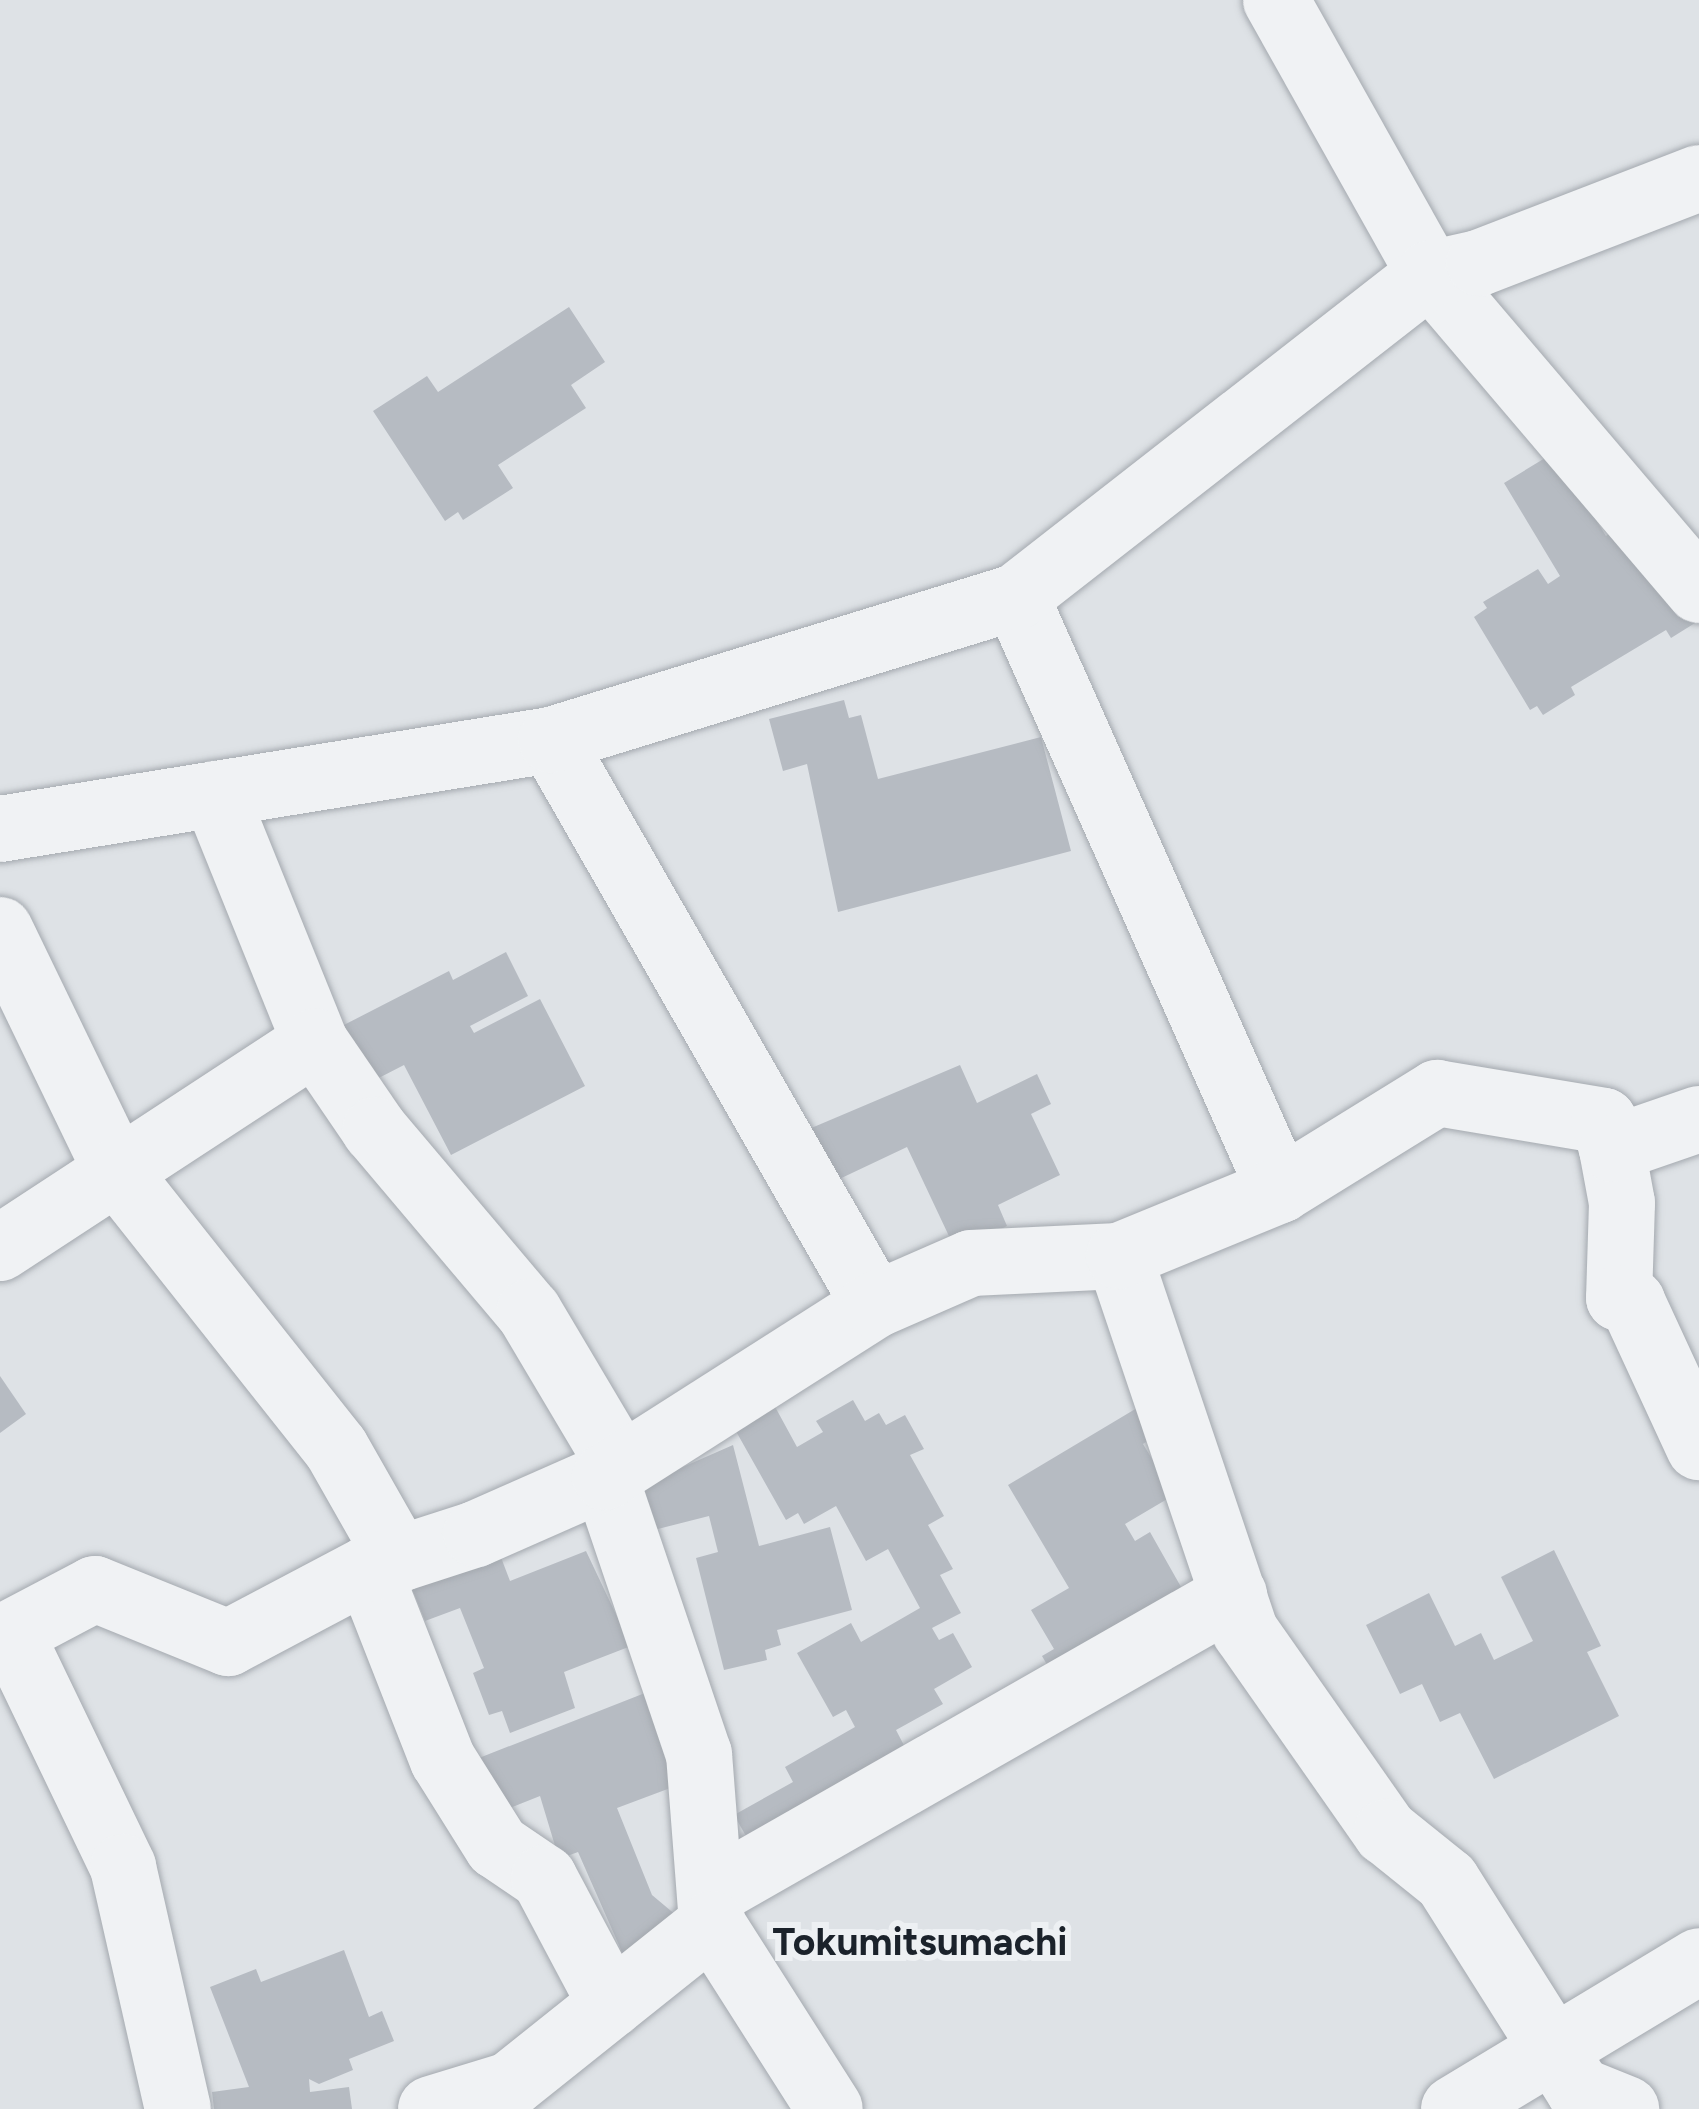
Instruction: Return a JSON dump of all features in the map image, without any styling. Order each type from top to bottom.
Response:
[{"type":"street","points":[[1276,0],[1430,274],[1699,590]]},
{"type":"street","points":[[0,829],[551,740],[1016,597],[1430,274],[1478,263],[1699,178]]},
{"type":"street","points":[[1016,597],[1280,1190]]},
{"type":"street","points":[[551,740],[875,1305]]},
{"type":"street","points":[[215,794],[314,1042],[376,1130],[529,1312],[613,1472],[699,1754],[713,1908],[830,2109]]},
{"type":"street","points":[[0,930],[117,1172],[335,1448],[384,1564],[443,1760],[497,1846],[544,1878],[611,2005]]},
{"type":"street","points":[[0,1248],[314,1042]]},
{"type":"street","points":[[178,2109],[123,1867],[5,1637],[95,1589],[228,1643],[384,1564],[613,1472],[875,1305],[971,1262],[1119,1256],[1280,1190],[1437,1093],[1604,1121],[1622,1203],[1618,1298],[1632,1302],[1699,1447]]},
{"type":"street","points":[[1612,1149],[1699,1119]]},
{"type":"street","points":[[1119,1256],[1245,1631],[1386,1832],[1447,1882],[1587,2089]]},
{"type":"street","points":[[431,2109],[510,2085],[611,2005],[713,1908],[1234,1595]]},
{"type":"street","points":[[1454,2109],[1587,2089],[1699,1961]]},
{"type":"building","points":[[569,307],[605,362],[571,385],[586,408],[498,465],[513,488],[463,520],[458,512],[445,521],[373,411],[427,376],[438,392]]},
{"type":"building","points":[[1555,452],[1606,536],[1614,530],[1668,576],[1695,623],[1671,638],[1666,630],[1571,687],[1575,695],[1543,715],[1537,706],[1530,710],[1474,617],[1487,608],[1483,602],[1538,569],[1548,584],[1560,576],[1504,483]]},
{"type":"building","points":[[844,700],[849,718],[861,715],[878,779],[1041,737],[1071,851],[838,912],[807,764],[783,771],[769,719]]},
{"type":"building","points":[[506,952],[528,996],[470,1026],[474,1033],[540,999],[585,1086],[451,1155],[404,1065],[369,1083],[340,1027],[449,971],[453,980]]},
{"type":"building","points":[[960,1065],[977,1103],[1037,1074],[1051,1104],[1031,1114],[1060,1175],[998,1205],[1007,1226],[956,1251],[907,1147],[833,1182],[809,1129]]},
{"type":"building","points":[[0,1376],[26,1414],[0,1433]]},
{"type":"building","points":[[853,1400],[865,1421],[879,1413],[886,1425],[905,1415],[924,1449],[910,1455],[944,1516],[928,1525],[953,1569],[940,1575],[961,1613],[932,1628],[939,1640],[953,1633],[972,1667],[934,1689],[943,1704],[896,1730],[909,1755],[750,1843],[734,1815],[793,1782],[785,1767],[855,1727],[846,1710],[833,1717],[797,1653],[851,1623],[861,1642],[920,1608],[888,1549],[866,1561],[836,1506],[804,1524],[798,1513],[786,1520],[733,1426],[773,1403],[797,1447],[823,1432],[816,1421]]},
{"type":"building","points":[[1137,1408],[1154,1436],[1143,1444],[1174,1495],[1125,1524],[1135,1541],[1150,1532],[1185,1594],[1052,1673],[1042,1656],[1054,1649],[1031,1610],[1069,1588],[1008,1485]]},
{"type":"building","points":[[733,1445],[759,1546],[830,1527],[852,1610],[777,1630],[781,1645],[765,1650],[767,1660],[724,1670],[696,1558],[718,1552],[709,1516],[646,1532],[635,1488]]},
{"type":"building","points":[[497,1547],[510,1581],[586,1551],[631,1646],[564,1672],[575,1708],[510,1733],[502,1711],[489,1715],[473,1673],[484,1668],[460,1608],[425,1621],[409,1581]]},
{"type":"building","points":[[1554,1550],[1601,1646],[1587,1652],[1619,1716],[1494,1779],[1460,1713],[1440,1722],[1422,1684],[1400,1694],[1366,1625],[1429,1593],[1455,1646],[1481,1633],[1494,1660],[1533,1641],[1501,1577]]},
{"type":"building","points":[[645,1693],[681,1784],[617,1808],[652,1895],[683,1921],[629,1968],[578,1852],[559,1859],[540,1796],[500,1812],[479,1758]]},
{"type":"building","points":[[344,1950],[369,2017],[382,2011],[394,2041],[349,2059],[353,2070],[319,2084],[309,2079],[310,2092],[349,2087],[352,2109],[214,2109],[212,2092],[249,2087],[210,1987],[256,1969],[261,1982]]},
{"type":"district","name":"Tokumitsumachi","points":[[920,1942]]}]
